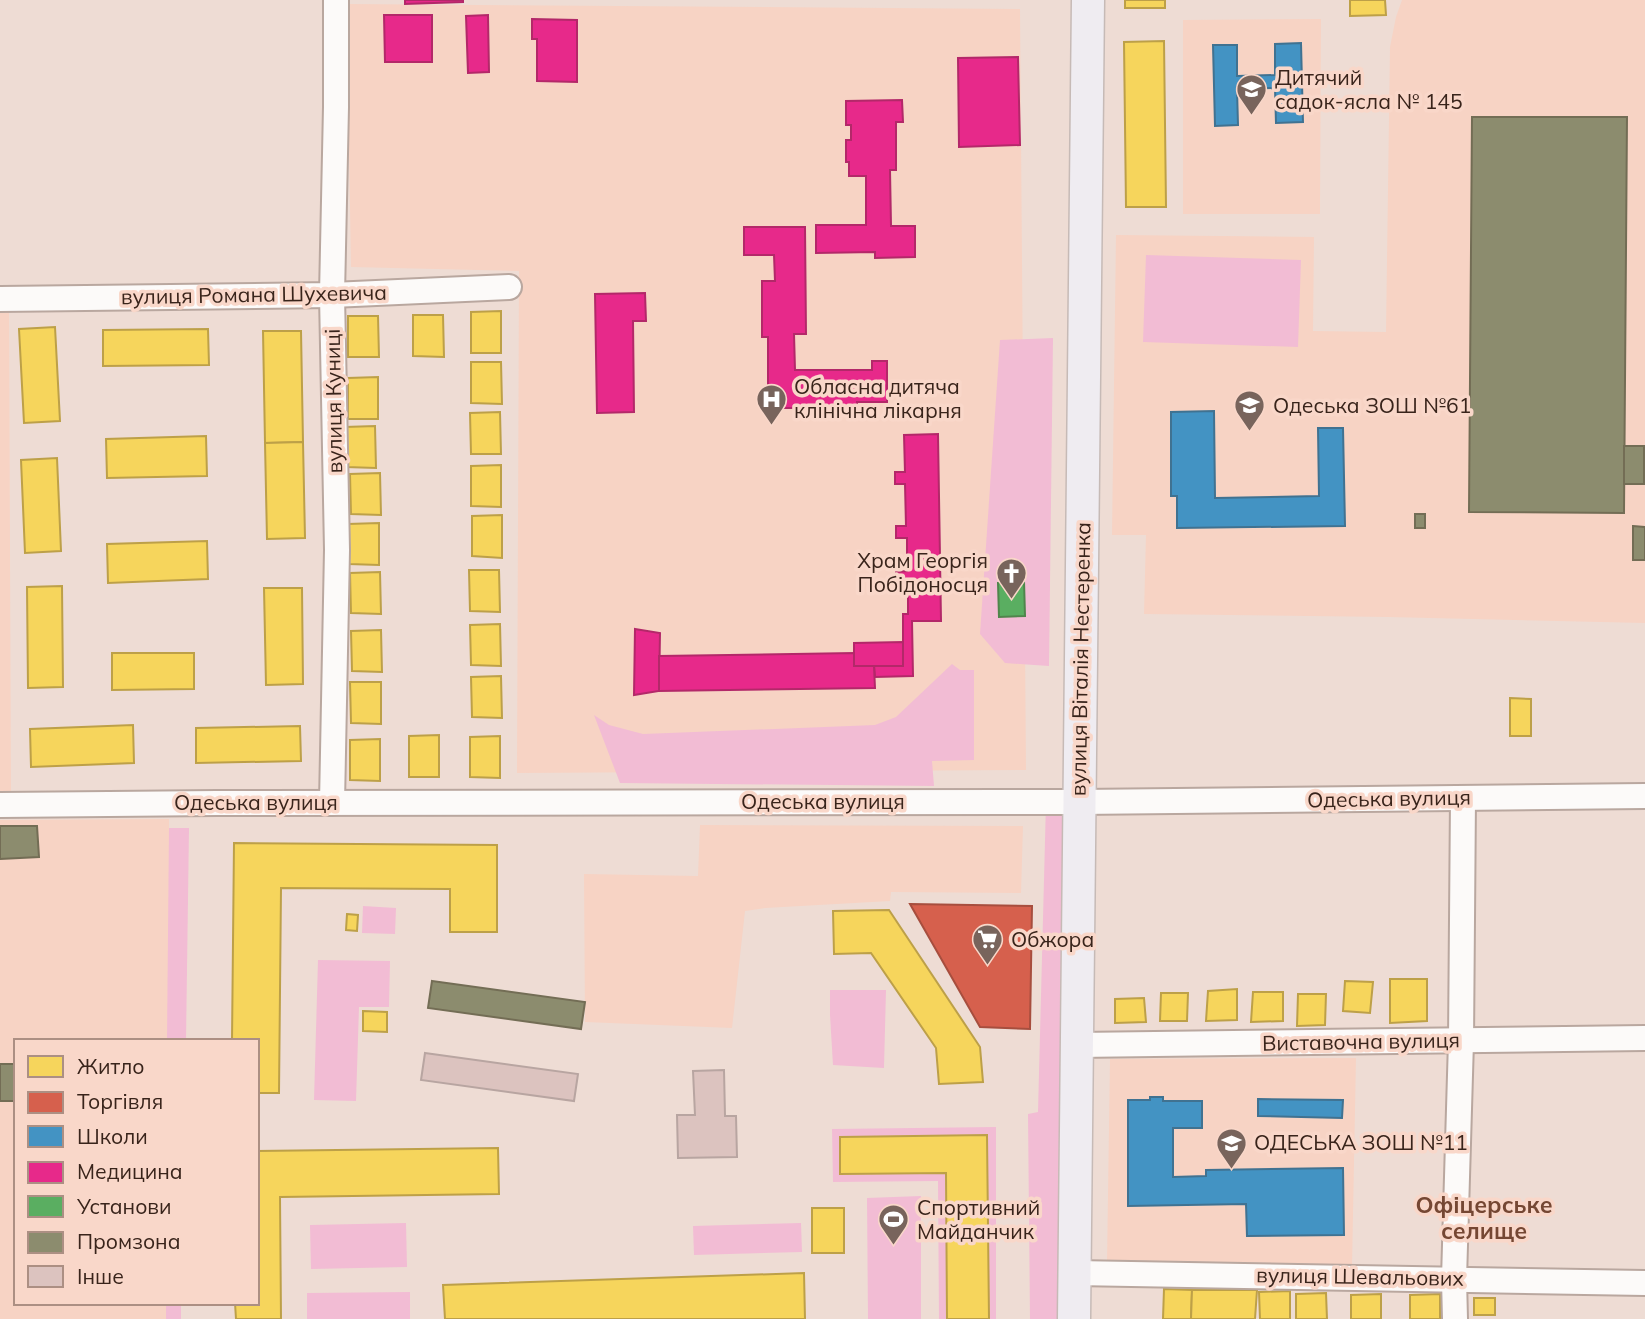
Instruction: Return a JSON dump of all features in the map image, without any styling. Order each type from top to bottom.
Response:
[{"type":"main road","name":"вулиця Віталія Нестеренка","points":[[1074,1319],[1088,0]]},
{"type":"street","name":"вулиця Куниці","points":[[331,803],[337,550],[332,295],[337,0]]},
{"type":"street","name":"вулиця Романа Шухевича","points":[[0,299],[332,295],[509,287]]},
{"type":"street","name":"Одеська вулиця","points":[[0,805],[1079,802],[1645,796]]},
{"type":"street","points":[[1455,1319],[1463,799]]},
{"type":"street","name":"Виставочна вулиця","points":[[1077,1045],[1645,1038]]},
{"type":"street","name":"вулиця Шевальових","points":[[1075,1273],[1645,1283]]},
{"type":"shaded area","points":[[1402,0],[1645,0],[1645,623],[1144,614],[1146,535],[1112,535],[1116,235],[1314,237],[1313,331],[1386,332],[1390,47]]},
{"type":"shaded area","name":"Обласна дитяча клінічна лікарня","points":[[348,4],[1020,9],[1026,770],[517,773],[519,271],[351,267]]},
{"type":"shaded area","name":"Дитячий садок-ясла № 145","points":[[1321,19],[1320,214],[1183,214],[1183,20]]},
{"type":"shaded area","points":[[1146,255],[1301,260],[1298,347],[1143,342]]},
{"type":"shaded area","points":[[0,302],[9,302],[11,792],[0,793]]},
{"type":"shaded area","points":[[1053,338],[1049,666],[1005,663],[980,634],[1000,340]]},
{"type":"shaded area","points":[[952,664],[960,670],[974,670],[974,760],[932,761],[934,786],[620,783],[594,715],[609,725],[643,734],[875,725],[896,717]]},
{"type":"shaded area","points":[[1046,802],[1065,808],[1060,1319],[1030,1319],[1028,1114],[1038,1112]]},
{"type":"shaded area","points":[[169,819],[169,1039],[14,1039],[14,1305],[166,1305],[166,1319],[0,1319],[0,820]]},
{"type":"shaded area","points":[[700,825],[1023,826],[1021,893],[891,892],[890,901],[745,911],[732,1028],[585,1022],[584,874],[698,876]]},
{"type":"shaded area","points":[[169,828],[189,828],[186,1039],[167,1039]]},
{"type":"shaded area","points":[[363,906],[396,908],[395,934],[362,933]]},
{"type":"shaded area","points":[[318,960],[390,961],[389,1007],[359,1007],[356,1101],[314,1100]]},
{"type":"shaded area","points":[[830,990],[886,990],[884,1068],[833,1065]]},
{"type":"shaded area","name":"ОДЕСЬКА ЗОШ №11","points":[[1356,1058],[1352,1267],[1107,1262],[1110,1059]]},
{"type":"shaded area","points":[[996,1127],[996,1319],[989,1319],[987,1136],[946,1173],[947,1319],[939,1319],[938,1181],[833,1182],[832,1129]]},
{"type":"shaded area","points":[[921,1196],[921,1319],[868,1319],[867,1198]]},
{"type":"shaded area","points":[[406,1223],[407,1267],[311,1269],[310,1225]]},
{"type":"shaded area","points":[[801,1223],[802,1252],[694,1255],[693,1226]]},
{"type":"shaded area","points":[[410,1292],[410,1319],[307,1319],[307,1293]]},
{"type":"shaded area","points":[[166,1305],[181,1305],[181,1319],[166,1319]]},
{"type":"building: Житло","points":[[1125,0],[1165,0],[1165,8],[1125,8]]},
{"type":"building: Житло","points":[[1350,0],[1385,0],[1386,15],[1350,16]]},
{"type":"building: Житло","points":[[1164,41],[1166,207],[1126,207],[1124,42]]},
{"type":"building: Житло","points":[[501,311],[501,353],[471,353],[471,312]]},
{"type":"building: Житло","points":[[413,315],[443,315],[444,357],[413,356]]},
{"type":"building: Житло","points":[[348,316],[378,316],[379,357],[348,357]]},
{"type":"building: Житло","points":[[55,327],[60,421],[24,423],[19,329]]},
{"type":"building: Житло","points":[[208,329],[209,365],[103,366],[103,330]]},
{"type":"building: Житло","points":[[263,331],[301,331],[303,442],[265,443]]},
{"type":"building: Житло","points":[[471,362],[501,362],[502,404],[471,403]]},
{"type":"building: Житло","points":[[378,377],[378,419],[348,419],[348,378]]},
{"type":"building: Житло","points":[[500,412],[501,454],[471,454],[470,413]]},
{"type":"building: Житло","points":[[375,426],[376,468],[346,467],[345,427]]},
{"type":"building: Житло","points":[[206,436],[207,476],[107,478],[106,439]]},
{"type":"building: Житло","points":[[303,442],[305,538],[267,539],[265,443]]},
{"type":"building: Житло","points":[[57,458],[61,551],[25,553],[21,460]]},
{"type":"building: Житло","points":[[501,465],[501,507],[471,506],[471,466]]},
{"type":"building: Житло","points":[[380,473],[381,515],[351,514],[350,474]]},
{"type":"building: Житло","points":[[502,515],[502,558],[472,556],[472,516]]},
{"type":"building: Житло","points":[[379,523],[379,565],[349,564],[348,524]]},
{"type":"building: Житло","points":[[207,541],[208,579],[108,583],[107,544]]},
{"type":"building: Житло","points":[[469,570],[499,570],[500,612],[470,611]]},
{"type":"building: Житло","points":[[380,572],[381,614],[351,613],[350,573]]},
{"type":"building: Житло","points":[[62,586],[63,687],[28,688],[27,587]]},
{"type":"building: Житло","points":[[264,588],[302,588],[303,684],[266,685]]},
{"type":"building: Житло","points":[[500,624],[501,666],[471,665],[470,625]]},
{"type":"building: Житло","points":[[381,630],[382,672],[352,671],[351,631]]},
{"type":"building: Житло","points":[[112,653],[194,653],[194,689],[112,690]]},
{"type":"building: Житло","points":[[501,676],[502,718],[472,717],[471,677]]},
{"type":"building: Житло","points":[[350,682],[381,682],[381,724],[351,723]]},
{"type":"building: Житло","points":[[1510,698],[1531,699],[1531,736],[1510,736]]},
{"type":"building: Житло","points":[[133,725],[134,763],[31,767],[30,729]]},
{"type":"building: Житло","points":[[300,726],[301,761],[196,763],[196,728]]},
{"type":"building: Житло","points":[[439,735],[439,777],[409,777],[409,736]]},
{"type":"building: Житло","points":[[500,736],[500,778],[470,777],[470,737]]},
{"type":"building: Житло","points":[[380,739],[380,781],[350,780],[350,740]]},
{"type":"building: Житло","points":[[234,843],[497,845],[497,932],[450,932],[450,889],[281,888],[279,1093],[259,1093],[259,1039],[232,1039]]},
{"type":"building: Житло","points":[[889,910],[980,1047],[983,1082],[939,1084],[936,1048],[871,953],[834,954],[833,911]]},
{"type":"building: Житло","points":[[347,914],[358,915],[357,931],[346,930]]},
{"type":"building: Житло","points":[[1390,979],[1427,979],[1427,1021],[1390,1023]]},
{"type":"building: Житло","points":[[1345,981],[1373,982],[1370,1013],[1343,1011]]},
{"type":"building: Житло","points":[[1237,989],[1237,1020],[1206,1021],[1208,991]]},
{"type":"building: Житло","points":[[1253,992],[1283,992],[1283,1021],[1251,1022]]},
{"type":"building: Житло","points":[[1161,993],[1188,993],[1187,1021],[1160,1021]]},
{"type":"building: Житло","points":[[1298,994],[1326,994],[1325,1025],[1297,1026]]},
{"type":"building: Житло","points":[[1144,998],[1146,1022],[1115,1023],[1115,999]]},
{"type":"building: Житло","points":[[363,1011],[387,1012],[387,1032],[363,1031]]},
{"type":"building: Житло","points":[[987,1135],[989,1319],[947,1319],[946,1173],[840,1174],[840,1137]]},
{"type":"building: Житло","points":[[498,1148],[499,1194],[280,1197],[281,1319],[236,1319],[235,1305],[259,1305],[259,1151]]},
{"type":"building: Житло","points":[[812,1208],[844,1208],[844,1253],[812,1253]]},
{"type":"building: Житло","points":[[804,1273],[805,1319],[445,1319],[443,1285]]},
{"type":"building: Житло","points":[[1164,1289],[1192,1290],[1191,1319],[1163,1319]]},
{"type":"building: Житло","points":[[1192,1290],[1257,1290],[1255,1319],[1191,1319]]},
{"type":"building: Житло","points":[[1290,1291],[1290,1319],[1260,1319],[1259,1292]]},
{"type":"building: Житло","points":[[1326,1293],[1327,1319],[1296,1319],[1296,1294]]},
{"type":"building: Житло","points":[[1381,1294],[1381,1319],[1351,1319],[1351,1295]]},
{"type":"building: Житло","points":[[1440,1294],[1440,1319],[1410,1319],[1410,1295]]},
{"type":"building: Житло","points":[[1474,1298],[1495,1298],[1495,1315],[1474,1315]]},
{"type":"building: Торгівля","name":"Обжора","points":[[910,904],[1032,906],[1030,1029],[980,1027]]},
{"type":"building: Школи","points":[[1301,43],[1303,122],[1276,123],[1275,88],[1237,89],[1238,125],[1215,126],[1213,45],[1237,45],[1237,76],[1275,75],[1275,44]]},
{"type":"building: Школи","points":[[1214,411],[1215,498],[1319,496],[1318,428],[1343,428],[1345,526],[1177,528],[1177,496],[1171,496],[1171,412]]},
{"type":"building: Школи","points":[[1150,1097],[1163,1097],[1163,1101],[1202,1101],[1202,1128],[1173,1128],[1173,1177],[1206,1176],[1206,1170],[1343,1168],[1344,1235],[1247,1236],[1246,1204],[1128,1206],[1128,1100],[1150,1100]]},
{"type":"building: Школи","points":[[1258,1099],[1343,1100],[1342,1118],[1258,1116]]},
{"type":"building: Медицина","points":[[405,0],[463,0],[463,2],[405,4]]},
{"type":"building: Медицина","points":[[384,15],[432,15],[432,62],[385,62]]},
{"type":"building: Медицина","points":[[488,15],[489,72],[468,73],[466,16]]},
{"type":"building: Медицина","points":[[532,19],[577,20],[577,82],[537,81],[537,39],[532,39]]},
{"type":"building: Медицина","points":[[1018,57],[1020,145],[959,147],[958,58]]},
{"type":"building: Медицина","points":[[902,100],[903,122],[896,122],[896,170],[890,170],[891,226],[915,226],[915,257],[875,258],[875,252],[816,253],[816,225],[866,225],[866,176],[849,176],[849,162],[846,162],[846,140],[851,140],[851,125],[846,125],[846,101]]},
{"type":"building: Медицина","points":[[744,227],[805,227],[806,334],[794,334],[795,370],[872,370],[872,361],[887,361],[887,402],[857,402],[857,408],[768,408],[768,337],[762,337],[762,281],[775,281],[774,255],[744,255]]},
{"type":"building: Медицина","points":[[645,293],[646,321],[633,321],[634,412],[597,413],[595,294]]},
{"type":"building: Медицина","points":[[938,434],[941,621],[912,621],[913,676],[875,677],[874,666],[903,666],[903,614],[908,614],[908,586],[896,586],[896,572],[907,571],[907,538],[896,538],[896,526],[906,526],[905,484],[895,484],[895,472],[905,472],[904,435]]},
{"type":"building: Медицина","points":[[635,629],[660,633],[659,691],[634,695]]},
{"type":"building: Медицина","points":[[903,642],[903,666],[854,666],[854,643]]},
{"type":"building: Медицина","points":[[854,653],[854,666],[874,666],[875,688],[659,691],[659,656]]},
{"type":"building: Установи","name":"Храм Георгія Побідоносця","points":[[1024,581],[1025,616],[999,617],[998,583]]},
{"type":"building: Промзона","points":[[1472,117],[1627,117],[1624,513],[1469,512]]},
{"type":"building: Промзона","points":[[1624,446],[1644,446],[1644,484],[1624,484]]},
{"type":"building: Промзона","points":[[1415,514],[1425,514],[1425,528],[1415,528]]},
{"type":"building: Промзона","points":[[1633,526],[1645,527],[1645,560],[1633,560]]},
{"type":"building: Промзона","points":[[0,826],[37,826],[39,857],[0,859]]},
{"type":"building: Промзона","points":[[432,981],[585,1002],[581,1029],[428,1008]]},
{"type":"building: Промзона","points":[[0,1064],[14,1064],[14,1101],[0,1101]]},
{"type":"building: Інше","points":[[425,1053],[578,1074],[574,1101],[421,1080]]},
{"type":"building: Інше","points":[[724,1070],[725,1116],[736,1116],[737,1157],[678,1158],[677,1115],[695,1115],[693,1071]]},
{"type":"place","name":"Дитячий садок-ясла № 145","points":[[1252,117]]},
{"type":"place","name":"Обласна дитяча клінічна лікарня","points":[[771,426]]},
{"type":"place","name":"Одеська ЗОШ №61","points":[[1250,433]]},
{"type":"place","name":"Храм Георгія Побідоносця","points":[[1011,600]]},
{"type":"place","name":"Обжора","points":[[988,967]]},
{"type":"place","name":"ОДЕСЬКА ЗОШ №11","points":[[1231,1170]]},
{"type":"place","name":"Спортивний Майданчик","points":[[894,1247]]},
{"type":"district","name":"Офіцерське селище","points":[[1484,1218]]}]
